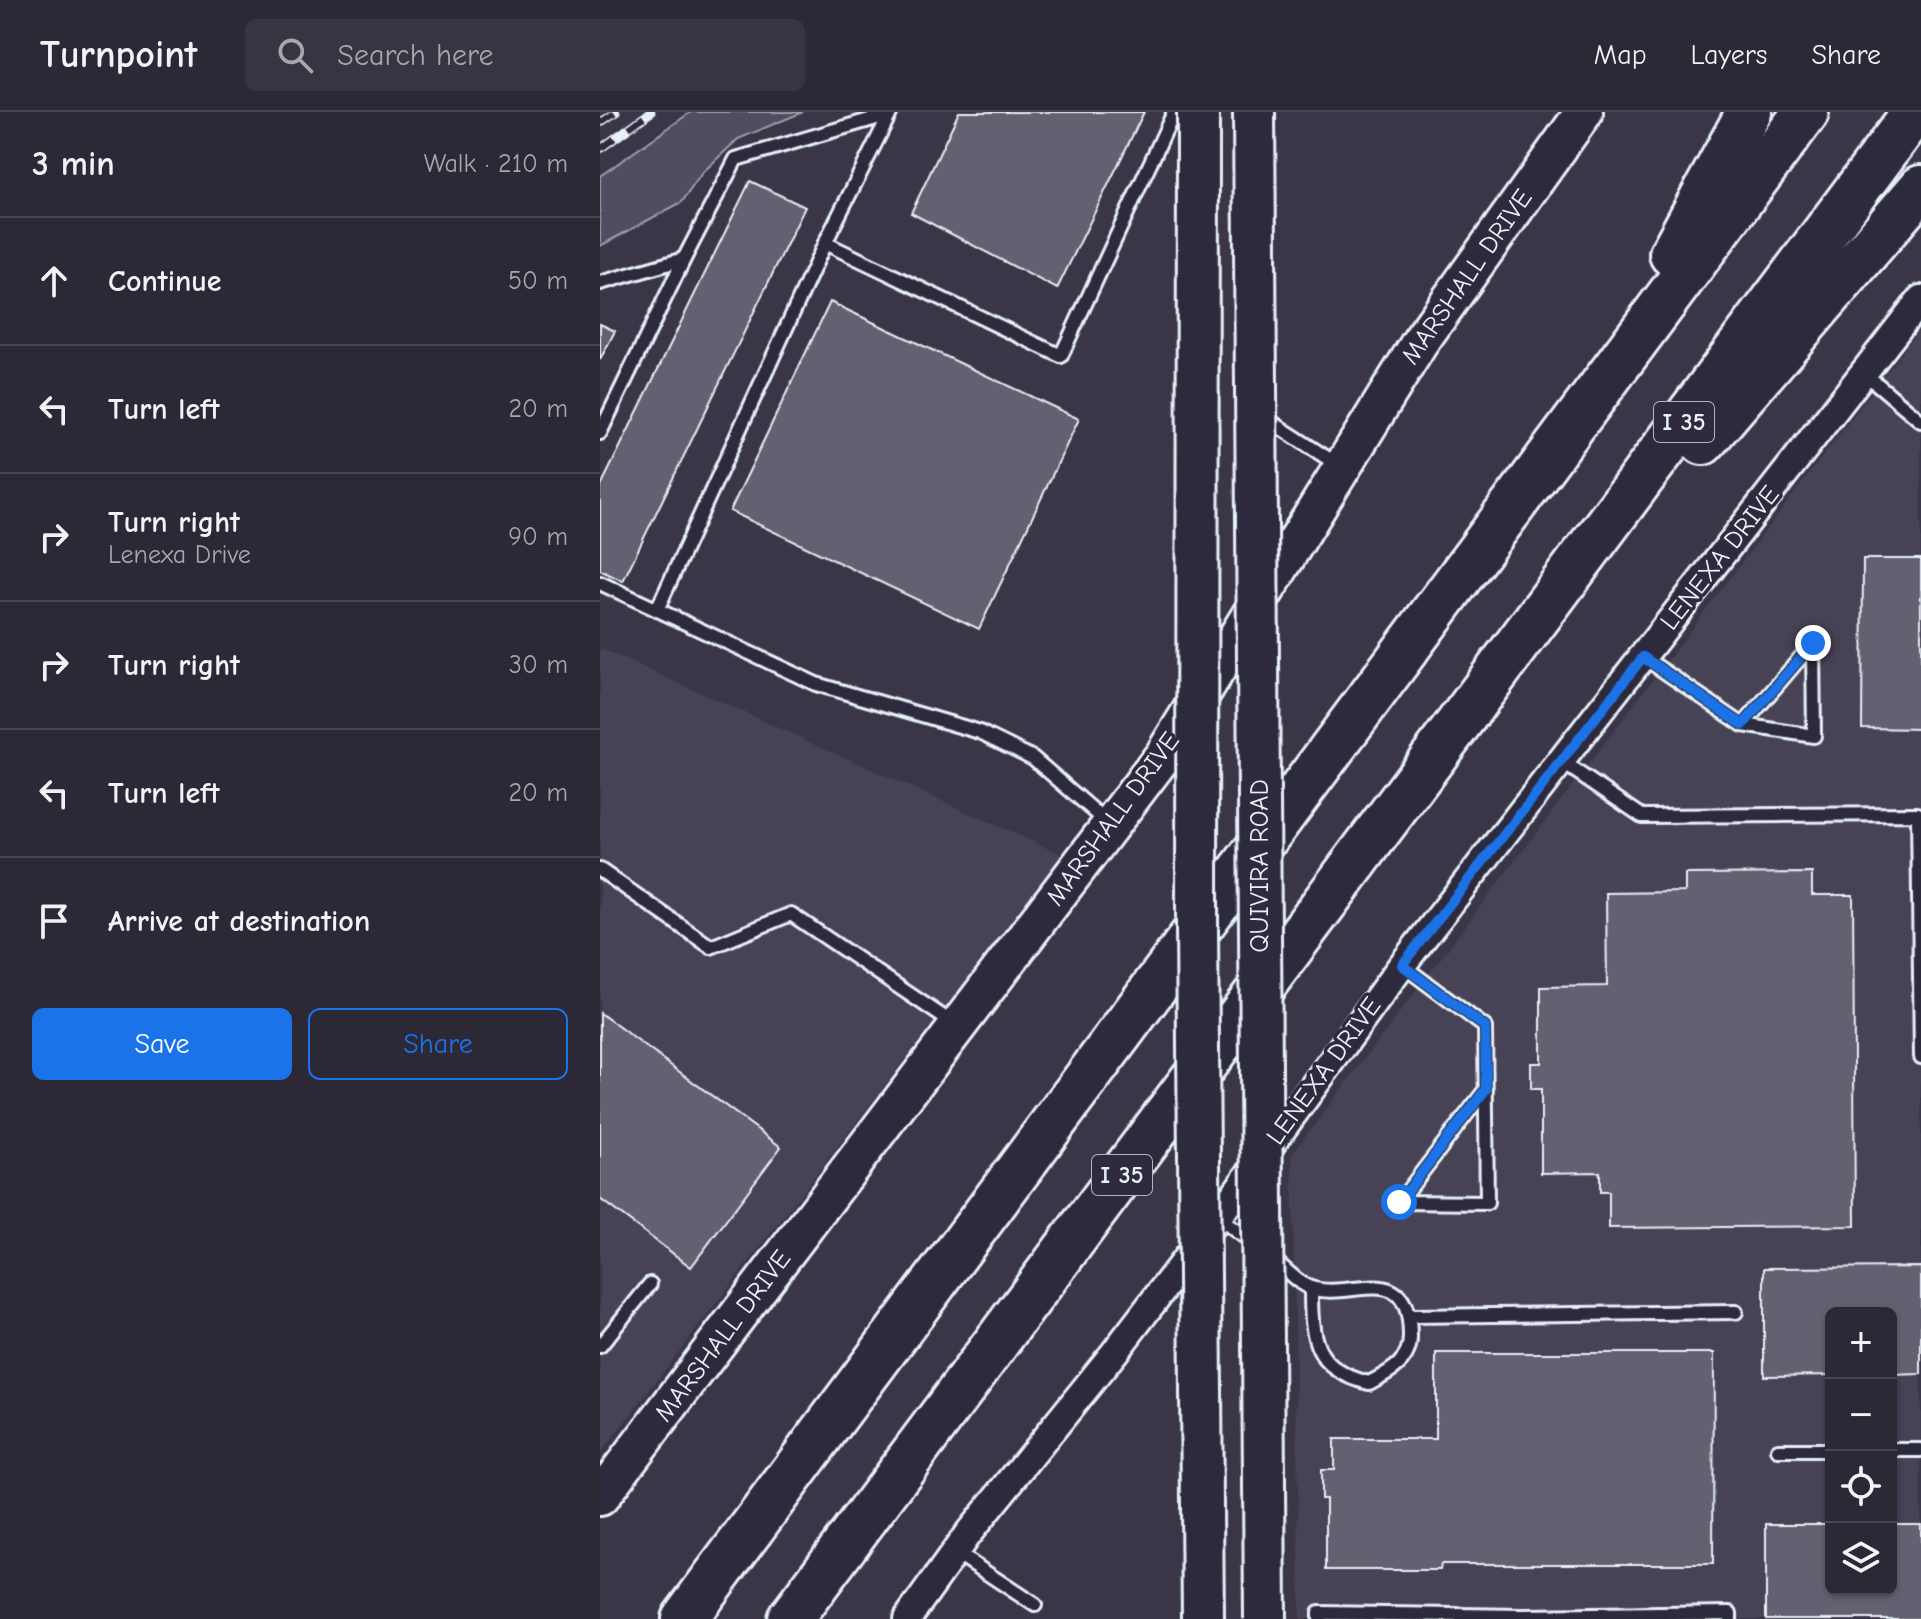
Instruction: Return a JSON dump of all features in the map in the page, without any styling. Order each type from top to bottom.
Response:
[{"type":"highway","points":[[1595,394],[1749,112]]},
{"type":"highway","points":[[684,1619],[1806,112]]},
{"type":"highway","name":"I 35","points":[[790,1619],[1915,112]]},
{"type":"highway","points":[[1453,732],[1921,188]]},
{"type":"main road","points":[[1198,112],[1197,945],[1203,1619]]},
{"type":"main road","name":"QUIVIRA ROAD","points":[[1254,112],[1265,1619]]},
{"type":"street","name":"MARSHALL DRIVE","points":[[600,1497],[1163,756],[1420,342],[1584,112]]},
{"type":"street","name":"LENEXA DRIVE","points":[[907,1619],[955,1552],[1218,1217],[1402,965],[1921,299]]},
{"type":"lane","points":[[825,243],[1061,356],[1174,112]]},
{"type":"lane","points":[[657,610],[825,243],[891,113]]},
{"type":"lane","points":[[600,433],[736,159],[891,113]]},
{"type":"lane","points":[[600,283],[684,259]]},
{"type":"lane","points":[[1864,373],[1921,421]]},
{"type":"lane","points":[[1267,419],[1341,467]]},
{"type":"lane","points":[[600,583],[816,684],[980,732],[1033,758],[1111,825]]},
{"type":"lane","points":[[1643,657],[1743,725],[1814,736],[1813,643],[1743,725]]},
{"type":"lane","points":[[1562,762],[1642,816],[1918,814],[1921,1057]]},
{"type":"lane","points":[[600,870],[711,947],[791,914],[958,1027]]},
{"type":"lane","points":[[1402,965],[1485,1027],[1486,1089],[1487,1203],[1399,1202],[1486,1089]]},
{"type":"lane","points":[[1218,1217],[1311,1288],[1384,1288],[1402,1298],[1410,1316],[1411,1344],[1399,1367],[1369,1383],[1342,1376],[1322,1357],[1311,1333],[1311,1288]]},
{"type":"lane","points":[[600,1346],[650,1284]]},
{"type":"lane","points":[[1410,1316],[1736,1312]]},
{"type":"lane","points":[[1778,1450],[1825,1450]]},
{"type":"lane","points":[[1897,1450],[1921,1450]]},
{"type":"lane","points":[[955,1552],[1035,1605]]},
{"type":"lane","points":[[1319,1619],[1319,1613],[1524,1618],[1730,1613],[1730,1619]]},
{"type":"shaded area","points":[[691,112],[803,112],[738,139],[702,173],[682,202],[600,246],[600,176]]},
{"type":"shaded area","points":[[1921,327],[1921,1619],[1300,1619],[1292,1154]]},
{"type":"shaded area","points":[[600,648],[1063,855],[600,1454]]},
{"type":"building","points":[[959,112],[1144,112],[1057,289],[911,213]]},
{"type":"building","points":[[750,181],[805,207],[623,581],[600,570],[600,488]]},
{"type":"building","points":[[830,302],[1079,419],[979,629],[730,511]]},
{"type":"building","points":[[600,324],[615,331],[600,360]]},
{"type":"building","points":[[1863,559],[1921,559],[1921,729],[1862,728]]},
{"type":"building","points":[[1812,873],[1812,895],[1853,895],[1855,1226],[1609,1228],[1609,1192],[1600,1192],[1600,1172],[1541,1173],[1541,1089],[1531,1089],[1531,1063],[1541,1063],[1541,987],[1607,986],[1606,893],[1685,892],[1685,874]]},
{"type":"building","points":[[600,1013],[781,1147],[691,1267],[600,1199]]},
{"type":"building","points":[[1921,1267],[1921,1374],[1897,1375],[1897,1307],[1825,1307],[1825,1375],[1764,1376],[1764,1268]]},
{"type":"building","points":[[1436,1353],[1714,1353],[1713,1564],[1441,1564],[1440,1570],[1326,1570],[1326,1499],[1321,1499],[1321,1470],[1334,1470],[1334,1439],[1436,1439]]},
{"type":"building","points":[[1766,1524],[1825,1524],[1825,1595],[1897,1595],[1897,1524],[1921,1524],[1921,1619],[1766,1619]]},
{"type":"railway","points":[[600,123],[616,112]]},
{"type":"railway","points":[[600,149],[651,112]]},
{"type":"route","points":[[1399,1202],[1486,1089],[1485,1027],[1402,965],[1643,657],[1743,725],[1813,643]]}]
